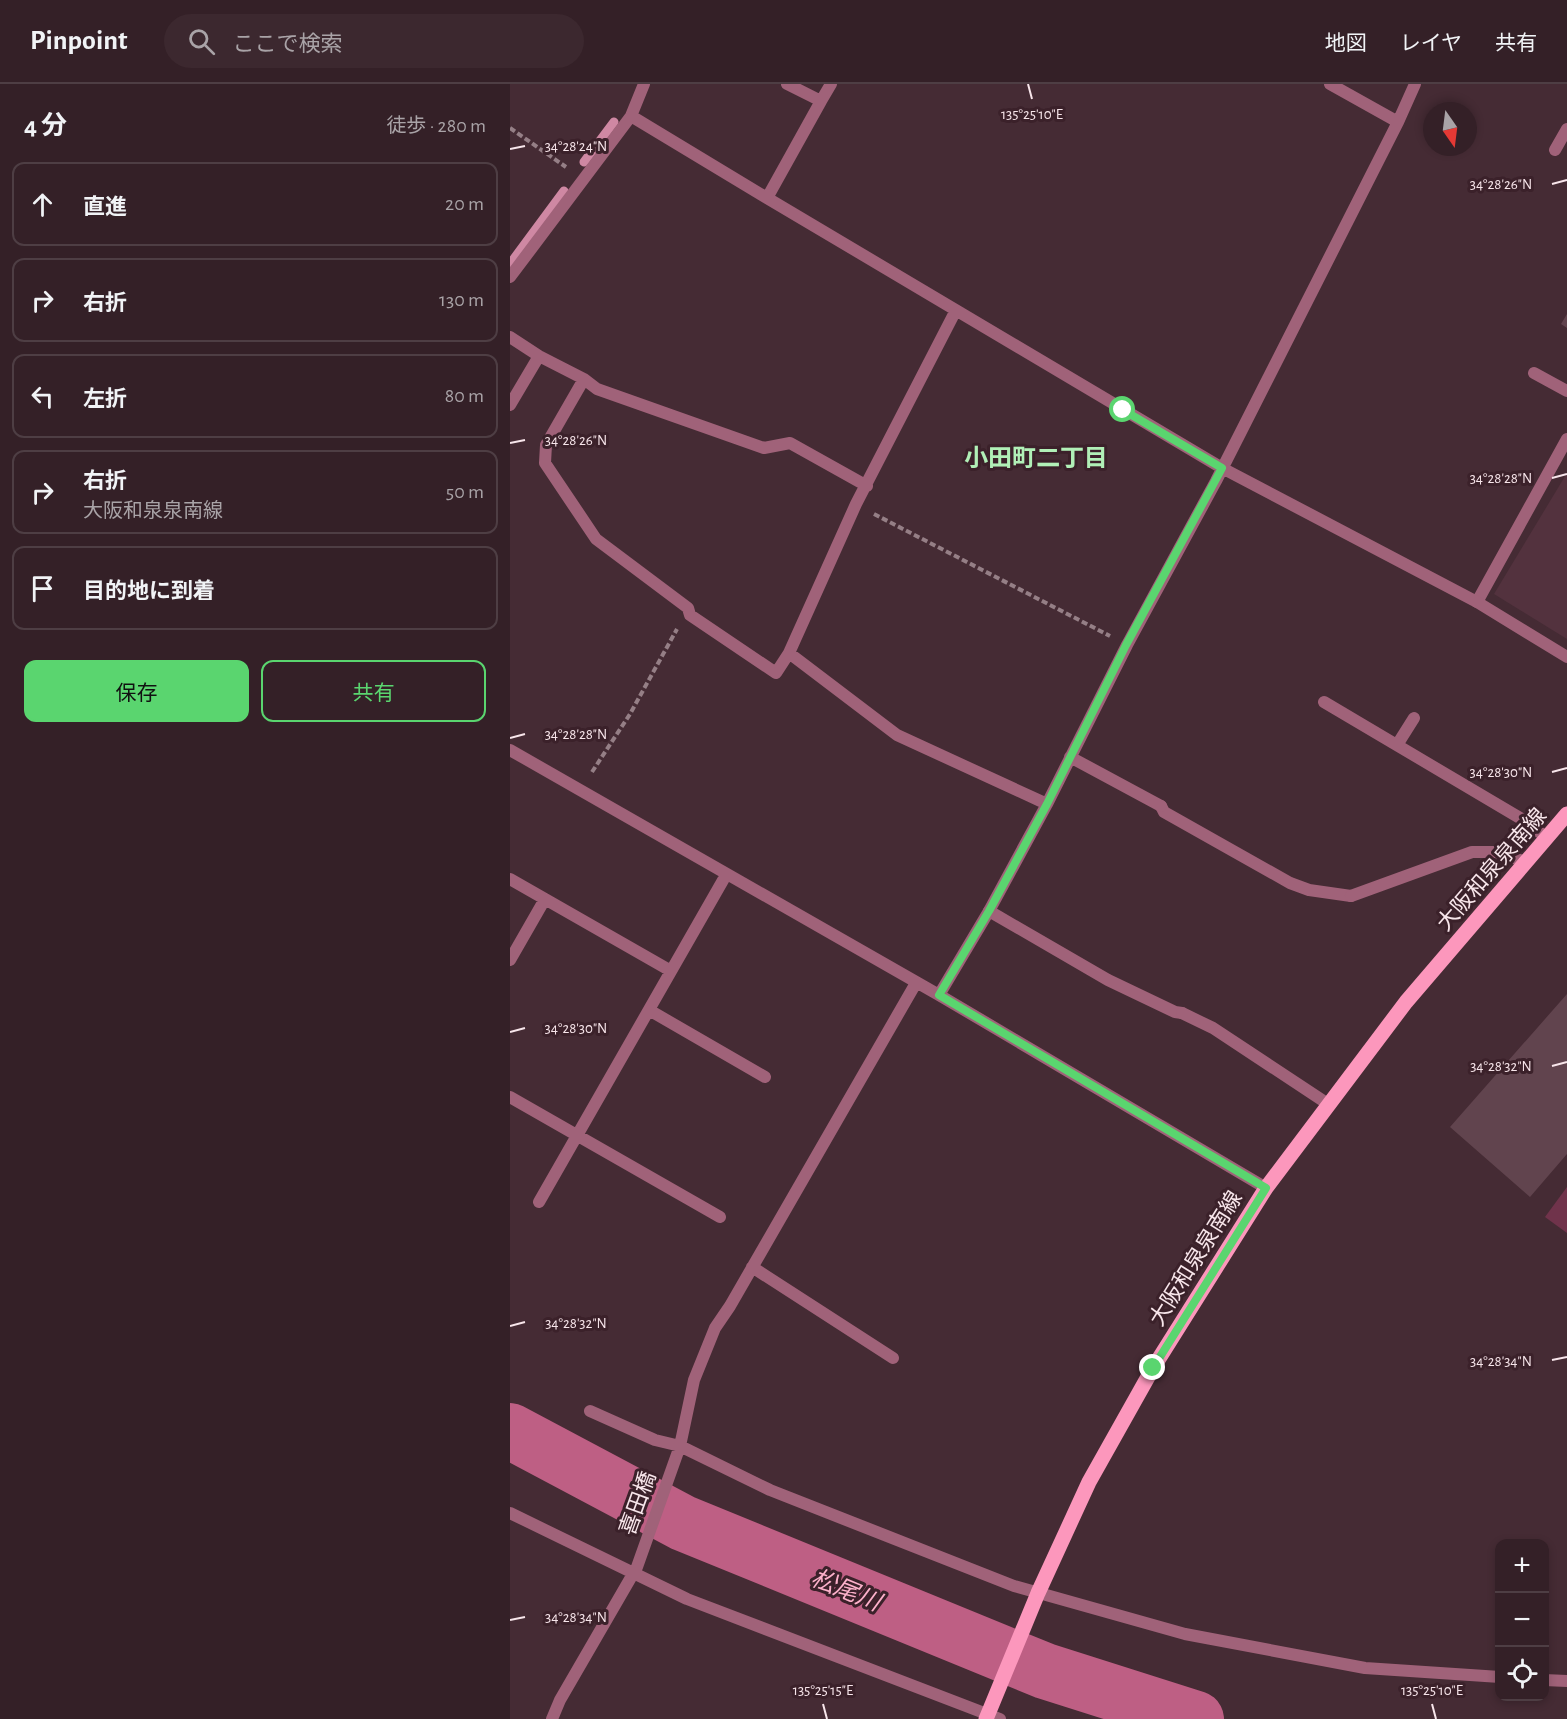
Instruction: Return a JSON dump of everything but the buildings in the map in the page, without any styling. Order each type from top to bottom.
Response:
[{"type":"main road","name":"大阪和泉泉南線","points":[[991,1715],[1036,1597],[1089,1482],[1153,1368],[1266,1188],[1406,1002],[1567,814]]},
{"type":"street","points":[[510,277],[631,116],[644,84]]},
{"type":"street","points":[[787,84],[821,101]]},
{"type":"street","points":[[767,198],[831,84]]},
{"type":"street","points":[[1330,84],[1398,122]]},
{"type":"street","points":[[939,995],[989,911],[1047,804],[1126,645],[1222,468],[1398,122],[1415,84]]},
{"type":"street","points":[[631,116],[956,312],[1222,468],[1477,602],[1567,657]]},
{"type":"street","points":[[1555,150],[1567,129]]},
{"type":"street","points":[[584,380],[546,445],[545,463],[596,539],[688,608],[690,615],[776,673],[789,652],[856,504],[956,312]]},
{"type":"street","points":[[510,337],[597,389],[764,448],[790,443],[867,486]]},
{"type":"street","points":[[510,405],[539,356]]},
{"type":"street","points":[[1534,373],[1567,391]]},
{"type":"street","points":[[1477,602],[1567,439]]},
{"type":"street","points":[[789,652],[897,735],[1047,804]]},
{"type":"street","points":[[1324,702],[1525,821],[1547,838]]},
{"type":"street","points":[[1397,745],[1414,718]]},
{"type":"street","points":[[510,750],[939,995],[1266,1188]]},
{"type":"street","points":[[1070,757],[1161,806],[1164,812],[1290,883],[1309,890],[1351,896],[1472,852],[1496,852],[1526,862]]},
{"type":"street","points":[[539,1202],[726,875]]},
{"type":"street","points":[[510,879],[671,971]]},
{"type":"street","points":[[510,960],[545,899]]},
{"type":"street","points":[[989,911],[1108,980],[1213,1028],[1328,1104]]},
{"type":"street","name":"喜田橋","points":[[552,1719],[560,1700],[635,1570],[679,1450],[694,1380],[715,1328],[752,1268],[916,982]]},
{"type":"street","points":[[649,1010],[765,1077]]},
{"type":"street","points":[[510,1097],[720,1217]]},
{"type":"street","points":[[752,1268],[893,1358]]},
{"type":"street","points":[[590,1411],[770,1490],[1014,1586],[1036,1597],[1185,1634],[1365,1668],[1495,1677]]},
{"type":"street","points":[[510,1514],[635,1570],[687,1599],[991,1715]]},
{"type":"street","points":[[1549,1680],[1567,1681]]},
{"type":"path","points":[[510,128],[584,179]]},
{"type":"path","points":[[856,504],[1126,645]]},
{"type":"path","points":[[580,790],[630,714],[688,608]]},
{"type":"shaded area","points":[[1567,473],[1567,639],[1494,594]]},
{"type":"shaded area","points":[[1567,1187],[1567,1233],[1545,1217]]},
{"type":"waterway","points":[[584,162],[614,122]]},
{"type":"waterway","points":[[510,264],[564,191]]},
{"type":"waterway","name":"松尾川","points":[[510,1431],[683,1523],[1045,1671],[1196,1719]]},
{"type":"district","name":"小田町二丁目","points":[[1036,458]]},
{"type":"route","points":[[1123,410],[1222,468],[1126,645],[1047,804],[989,911],[939,995],[1266,1188],[1153,1368]]}]
